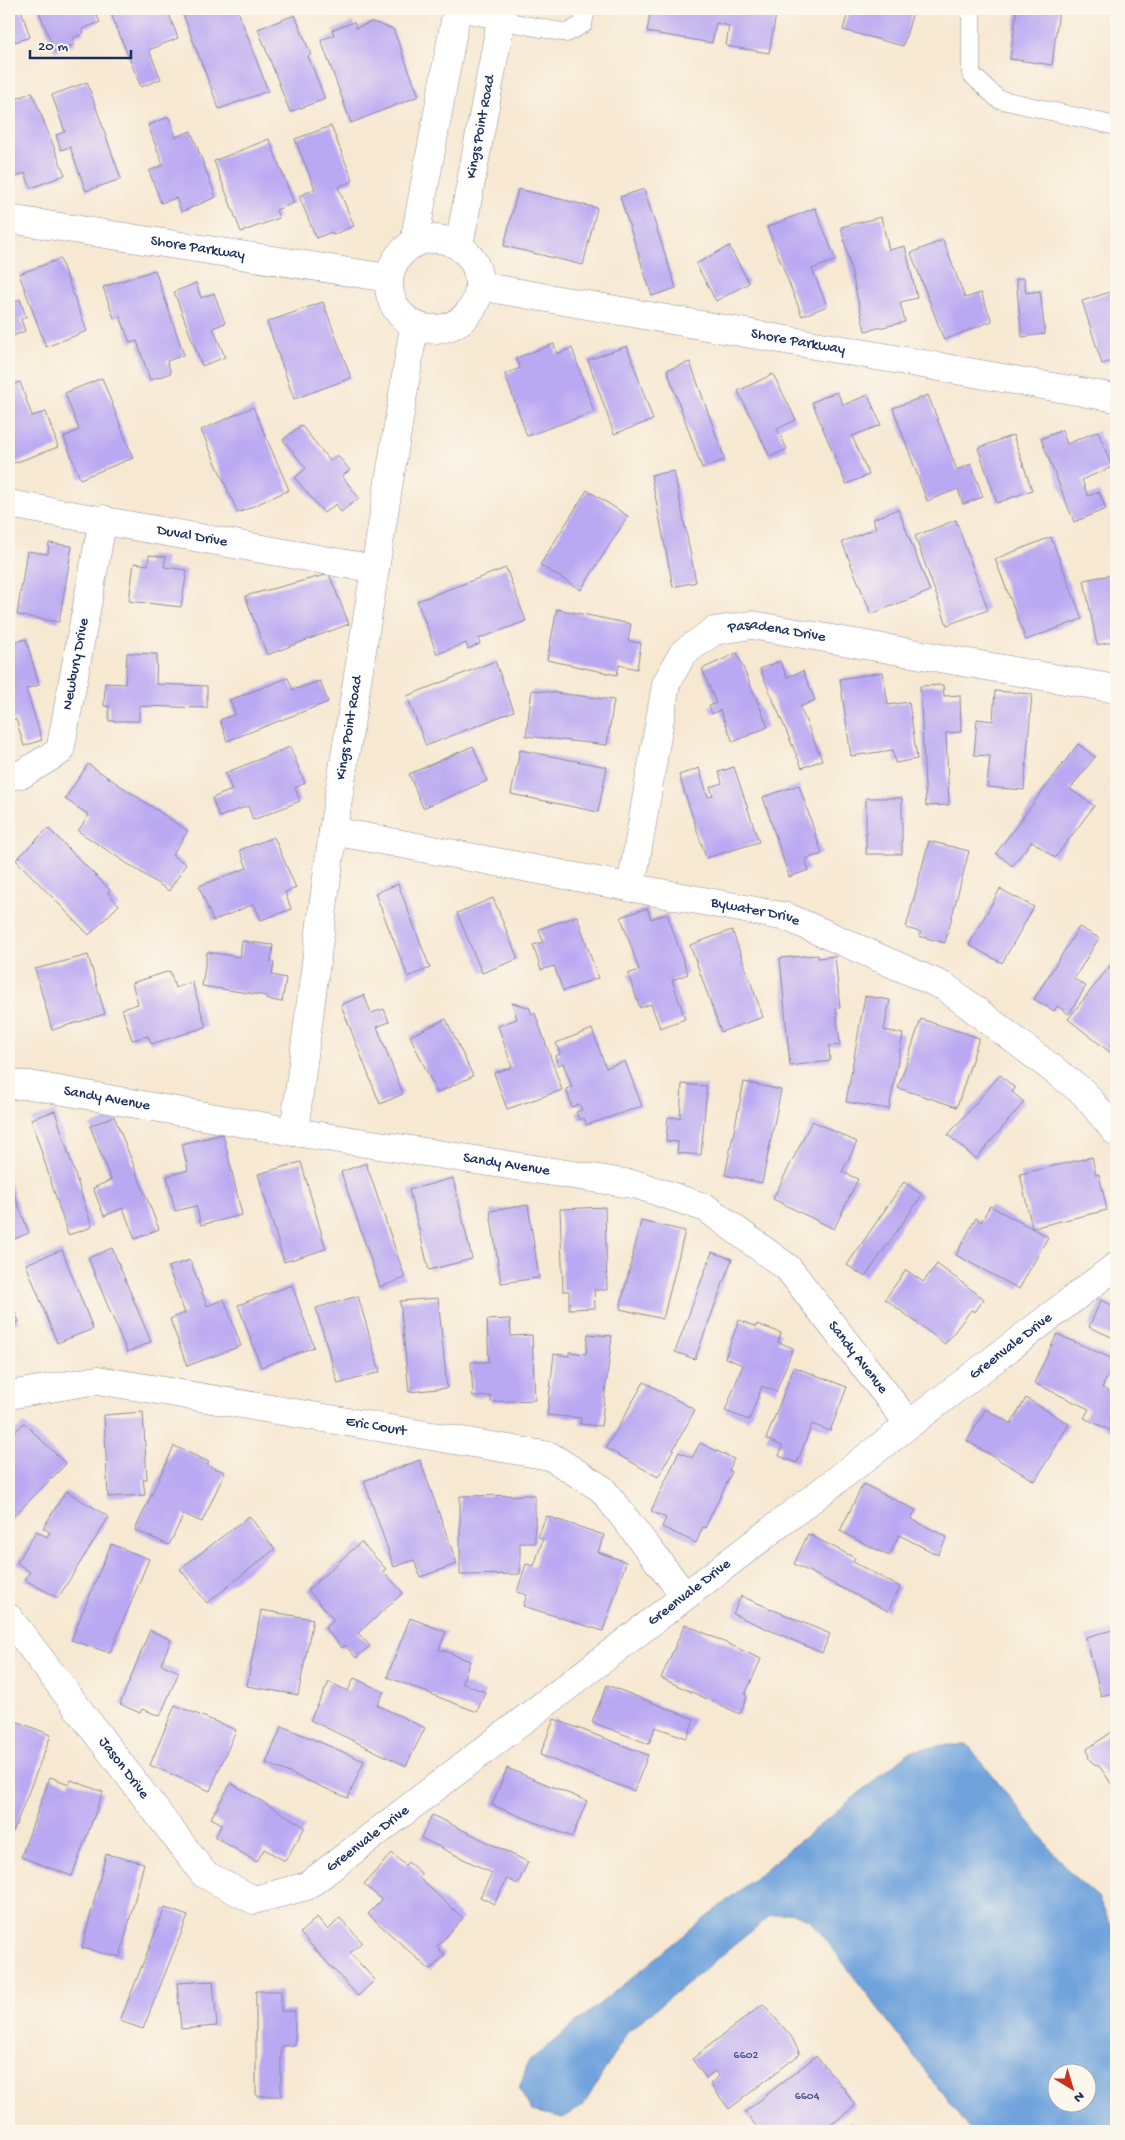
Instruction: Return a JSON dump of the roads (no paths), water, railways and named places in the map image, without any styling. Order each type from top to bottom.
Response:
[{"type":"street","points":[[414,243],[450,10]]},
{"type":"street","name":"Kings Point Road","points":[[459,246],[502,15]]},
{"type":"street","name":"Shore Parkway","points":[[9,219],[388,278]]},
{"type":"street","points":[[430,239],[445,240],[459,246],[471,257],[478,271],[480,286],[476,302],[468,315],[457,324],[443,329],[429,330],[414,326],[402,318],[393,306],[388,278],[393,264],[401,252],[414,243],[430,239]]},
{"type":"street","name":"Shore Parkway","points":[[480,286],[1116,398]]},
{"type":"street","name":"Kings Point Road","points":[[294,1132],[333,831],[414,326]]},
{"type":"street","name":"Duval Drive","points":[[9,504],[375,569]]},
{"type":"street","name":"Newbury Drive","points":[[9,776],[22,774],[60,751],[103,520]]},
{"type":"street","name":"Pasadena Drive","points":[[631,888],[666,684],[683,653],[714,631],[752,625],[1116,690]]},
{"type":"street","name":"Bywater Drive","points":[[333,831],[787,917],[945,987],[1082,1092],[1116,1132]]},
{"type":"street","name":"Sandy Avenue","points":[[9,1085],[30,1084],[294,1132],[638,1185],[706,1208],[788,1268],[909,1424]]},
{"type":"street","name":"Greenvale Drive","points":[[254,1900],[308,1886],[1116,1266]]},
{"type":"street","name":"Eric Court","points":[[9,1396],[98,1380],[550,1456],[602,1489],[685,1596]]},
{"type":"street","name":"Jason Drive","points":[[9,1618],[204,1874],[254,1900]]},
{"type":"lane","points":[[450,10],[502,15],[567,33],[583,24],[586,9]]},
{"type":"lane","points":[[971,9],[971,74],[998,100],[1116,126]]},
{"type":"water","points":[[945,1745],[968,1745],[1070,1873],[1098,1897],[1116,1936],[1116,2131],[971,2131],[811,1920],[790,1912],[770,1916],[628,2031],[583,2106],[563,2118],[532,2111],[519,2089],[528,2062],[911,1751]]}]
